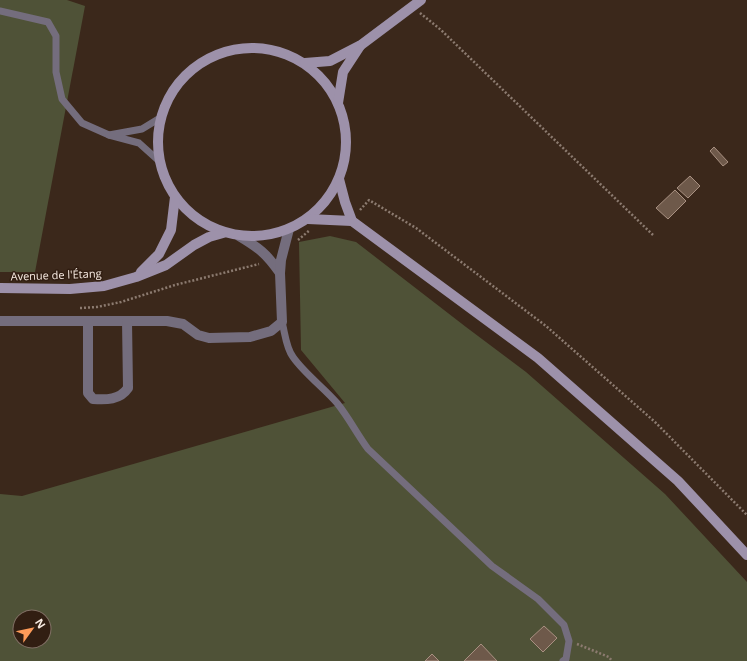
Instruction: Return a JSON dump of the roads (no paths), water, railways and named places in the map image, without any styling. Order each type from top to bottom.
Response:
[{"type":"main road","points":[[304,63],[330,61],[361,45],[417,3]]},
{"type":"main road","points":[[338,103],[343,72],[361,45]]},
{"type":"main road","points":[[260,47],[304,63],[323,80],[338,103],[345,124],[346,154],[339,179],[329,197],[308,218],[274,236],[239,236],[223,233],[198,220],[175,197],[165,180],[159,161],[160,118],[167,100],[192,68],[224,51],[260,47]]},
{"type":"main road","points":[[339,179],[352,221]]},
{"type":"main road","points":[[136,277],[160,254],[171,230],[175,197]]},
{"type":"main road","points":[[308,218],[352,221],[538,358],[678,481],[747,555]]},
{"type":"main road","name":"Avenue de l'Étang","points":[[0,288],[70,288],[104,286],[136,277],[166,265],[194,245],[209,237],[223,233]]},
{"type":"street","points":[[0,321],[167,320],[182,324],[198,335],[209,338],[250,337],[271,331],[282,322],[280,273],[281,260],[289,229]]},
{"type":"street","points":[[239,236],[260,248],[272,261],[280,273]]},
{"type":"street","points":[[88,321],[88,393],[93,399],[109,400],[124,394],[128,388],[127,321]]},
{"type":"lane","points":[[0,11],[48,22],[56,36],[56,72],[62,99],[82,123],[139,143],[159,161]]},
{"type":"lane","points":[[110,134],[142,130],[160,118]]},
{"type":"lane","points":[[282,322],[292,357],[346,414],[358,436],[368,449],[492,566],[538,599],[564,624],[569,641],[566,658],[563,661]]}]
